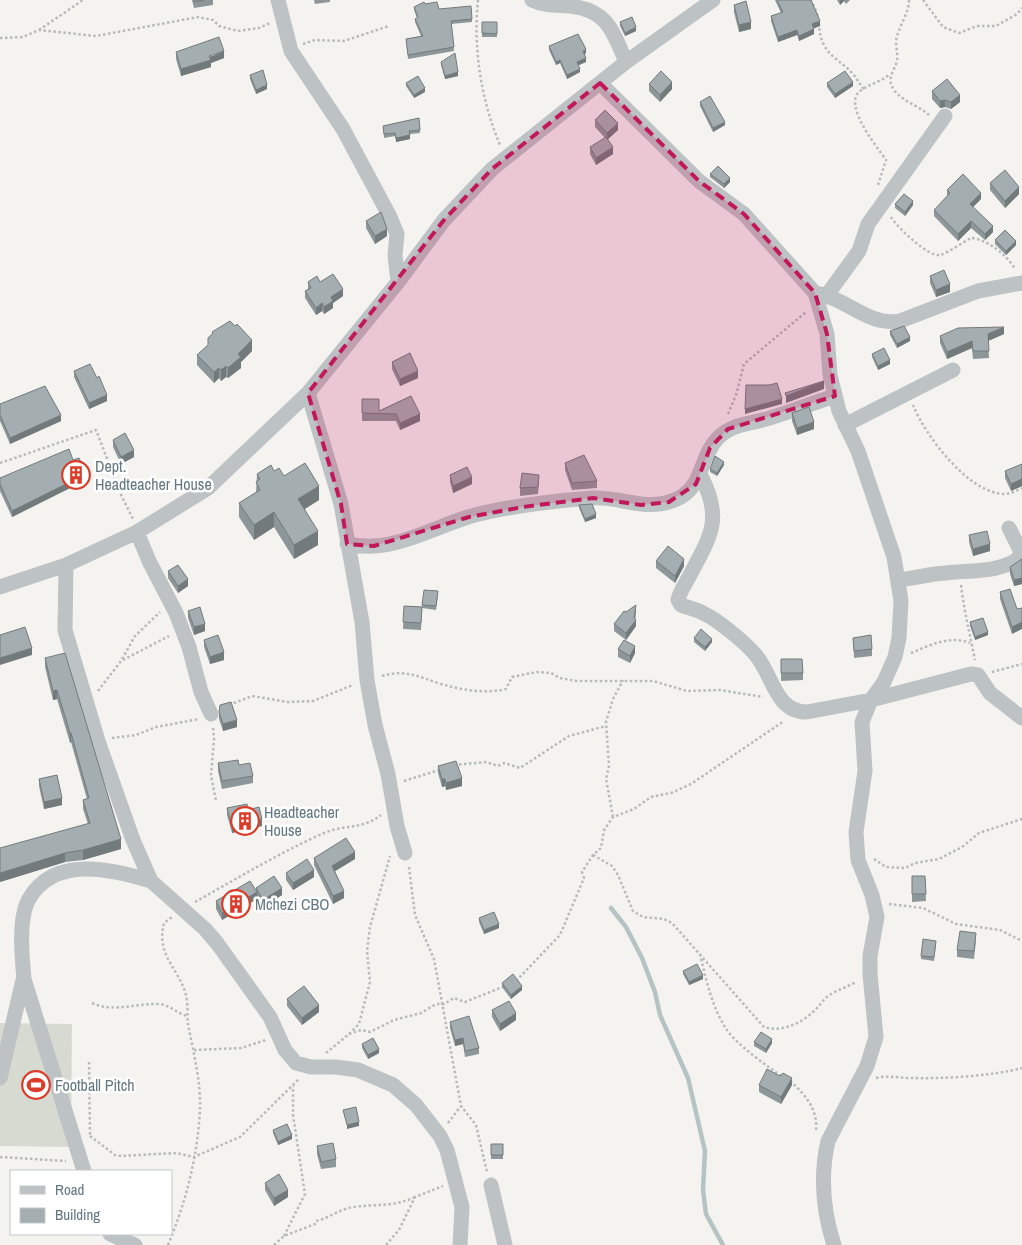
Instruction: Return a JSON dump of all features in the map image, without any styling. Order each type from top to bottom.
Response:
[{"type":"street","points":[[278,0],[291,51],[343,129],[389,215],[397,234],[395,255],[398,282]]},
{"type":"street","points":[[532,0],[540,4],[587,8],[596,13],[612,31],[626,62]]},
{"type":"street","points":[[0,587],[66,565],[137,532],[208,488],[308,393],[398,282],[444,220],[492,169],[626,62],[713,0]]},
{"type":"street","points":[[600,83],[699,180],[744,214],[820,296],[858,309],[873,320],[888,324],[978,291],[1021,283]]},
{"type":"street","points":[[820,296],[859,251],[868,224],[942,120]]},
{"type":"street","points":[[820,296],[827,334],[830,375],[835,396],[845,426],[858,452],[884,522],[899,580],[901,601],[895,657],[884,682],[870,700],[862,722],[865,771],[856,846],[863,875],[872,895],[878,917],[870,956],[876,1036],[874,1050],[828,1141],[825,1155],[823,1195],[834,1245]]},
{"type":"street","points":[[845,426],[953,370]]},
{"type":"street","points":[[308,393],[341,504],[362,622],[367,680],[375,725],[405,853]]},
{"type":"street","points":[[347,544],[374,546],[469,517],[523,507],[593,498],[641,506],[669,502],[687,492],[701,476],[704,459],[718,437],[728,429],[770,418],[835,396]]},
{"type":"street","points":[[701,476],[710,494],[714,509],[713,525],[704,549],[678,600],[681,605],[705,614],[755,654],[782,700],[789,708],[798,712],[870,700],[960,676],[978,675],[990,693],[1022,718]]},
{"type":"street","points":[[899,580],[946,572],[986,570],[1016,561],[1020,557],[1020,550],[1009,528]]},
{"type":"street","points":[[137,532],[149,561],[172,602],[189,648],[201,692],[211,714]]},
{"type":"street","points":[[66,565],[65,630],[98,741],[133,840],[151,881],[181,910],[205,929],[244,979],[270,1018],[284,1050],[296,1063],[311,1067],[336,1067],[358,1070],[393,1085],[416,1105],[440,1136],[447,1150],[458,1188],[463,1224],[460,1245]]},
{"type":"street","points":[[82,1166],[24,979],[23,923],[28,900],[39,886],[54,876],[73,870],[99,869],[123,872],[151,881]]},
{"type":"street","points":[[0,1078],[24,979]]},
{"type":"street","points":[[491,1185],[505,1245]]},
{"type":"street","points":[[112,1235],[135,1245]]},
{"type":"path","points":[[0,38],[23,37],[39,30],[84,0]]},
{"type":"path","points":[[478,0],[476,24],[480,69],[489,115],[506,159]]},
{"type":"path","points":[[810,0],[820,22],[820,32],[829,54],[852,73],[864,89]]},
{"type":"path","points":[[909,0],[896,42],[896,61],[890,74],[856,95],[856,110],[868,135],[886,160],[878,182],[884,204],[901,230],[929,254],[940,255],[971,238],[977,239],[995,248],[1013,265],[1021,283]]},
{"type":"path","points":[[923,0],[937,21],[953,32],[959,33],[977,26],[996,26],[1017,14],[1022,8]]},
{"type":"path","points":[[39,30],[96,36],[198,17],[213,20],[219,26],[238,31],[259,28],[282,16]]},
{"type":"path","points":[[291,51],[307,41],[344,41],[389,26]]},
{"type":"path","points":[[890,74],[890,82],[906,102],[942,120]]},
{"type":"path","points":[[718,437],[736,395],[744,364],[820,296]]},
{"type":"path","points":[[908,394],[920,422],[960,469],[980,486],[991,491],[1010,493],[1022,488]]},
{"type":"path","points":[[0,463],[96,430],[137,532]]},
{"type":"path","points":[[962,572],[963,607],[968,618],[967,626],[978,675],[1022,664]]},
{"type":"path","points":[[88,705],[121,660],[134,636],[172,602]]},
{"type":"path","points":[[121,660],[181,629]]},
{"type":"path","points":[[895,657],[910,654],[945,640],[959,639],[971,643]]},
{"type":"path","points":[[98,741],[136,735],[174,724],[193,722],[241,699],[252,696],[288,702],[313,701],[367,680],[389,674],[411,673],[442,684],[489,693],[506,689],[512,677],[537,672],[551,673],[560,678],[576,681],[653,681],[687,691],[720,690],[782,700]]},
{"type":"path","points":[[613,817],[606,779],[609,766],[606,726],[613,699],[623,680]]},
{"type":"path","points":[[349,1034],[361,1030],[370,1032],[394,1020],[421,1013],[436,1004],[444,1004],[454,998],[465,1002],[475,999],[516,981],[560,935],[584,878],[582,872],[600,848],[604,830],[613,817],[634,808],[651,797],[671,793],[691,784],[798,712]]},
{"type":"path","points":[[211,714],[214,739],[211,775],[216,801]]},
{"type":"path","points":[[451,766],[486,762],[492,765],[510,764],[520,768],[570,736],[606,726]]},
{"type":"path","points":[[390,786],[442,769]]},
{"type":"path","points":[[172,1234],[187,1193],[200,1106],[187,1000],[162,945],[164,923],[181,910],[290,849],[333,829],[369,824],[393,806]]},
{"type":"path","points":[[870,854],[886,867],[905,868],[915,863],[940,859],[962,847],[985,830],[1022,819]]},
{"type":"path","points":[[90,1136],[115,1154],[121,1156],[176,1152],[194,1156],[240,1137],[311,1067],[349,1034],[359,1024],[368,991],[370,982],[367,951],[370,927],[391,851],[405,853],[411,875],[415,915],[434,959],[444,1004],[461,1106],[476,1125],[491,1185]]},
{"type":"path","points":[[593,855],[612,866],[618,875],[633,911],[643,916],[664,919],[672,923],[681,936],[700,953],[764,1027],[774,1030],[799,1023],[816,1010],[829,996],[870,974]]},
{"type":"path","points":[[872,895],[880,901],[895,906],[923,908],[956,924],[1000,930],[1022,940]]},
{"type":"path","points":[[700,953],[717,1010],[726,1030],[735,1040],[802,1093],[810,1102],[815,1113],[816,1131]]},
{"type":"path","points":[[92,1003],[108,1008],[158,1004],[168,1006],[180,1014],[188,1016]]},
{"type":"path","points":[[194,1050],[241,1048],[267,1040]]},
{"type":"path","points":[[89,1062],[89,1142]]},
{"type":"path","points":[[858,1084],[886,1076],[911,1078],[1006,1072],[1022,1068]]},
{"type":"path","points":[[284,1236],[304,1194],[293,1115],[293,1085]]},
{"type":"path","points":[[440,1136],[454,1112],[461,1106]]},
{"type":"path","points":[[0,1157],[82,1166]]},
{"type":"path","points":[[274,1245],[284,1236],[352,1207],[395,1204],[446,1185],[458,1188]]},
{"type":"path","points":[[386,1245],[399,1230],[415,1198]]},
{"type":"highlighted area","points":[[600,83],[699,181],[744,214],[815,293],[827,334],[835,396],[728,429],[710,448],[696,484],[669,502],[641,505],[593,498],[523,507],[469,517],[374,546],[347,544],[341,504],[308,393],[444,220],[492,169]]},
{"type":"shaded area","name":"Football Pitch","points":[[0,1023],[72,1024],[71,1147],[0,1146]]},
{"type":"building","points":[[777,0],[811,0],[820,21],[812,24],[814,29],[799,36],[797,30],[778,37],[771,16],[783,12]]},
{"type":"building","points":[[746,1],[751,22],[739,25],[734,5]]},
{"type":"building","points":[[424,2],[425,4],[437,2],[439,9],[471,6],[472,19],[451,21],[454,47],[408,55],[406,39],[423,36],[415,19],[418,17],[414,7]]},
{"type":"building","points":[[632,17],[636,27],[625,33],[620,22]]},
{"type":"building","points":[[482,22],[497,22],[497,34],[482,33]]},
{"type":"building","points":[[578,34],[586,49],[583,51],[586,58],[577,62],[580,69],[567,75],[560,60],[556,62],[549,46]]},
{"type":"building","points":[[219,37],[224,51],[209,56],[211,60],[181,69],[176,52]]},
{"type":"building","points":[[455,53],[458,72],[445,76],[441,62]]},
{"type":"building","points":[[263,70],[267,85],[256,90],[250,75]]},
{"type":"building","points":[[661,71],[672,82],[660,95],[649,84]]},
{"type":"building","points":[[845,71],[853,82],[835,94],[827,83]]},
{"type":"building","points":[[418,76],[425,88],[414,95],[406,83]]},
{"type":"building","points":[[947,79],[960,95],[951,102],[940,101],[932,91]]},
{"type":"building","points":[[710,96],[725,122],[713,128],[700,102]]},
{"type":"building","points":[[605,110],[618,123],[607,133],[595,120]]},
{"type":"building","points":[[419,118],[420,130],[409,131],[410,135],[396,138],[395,133],[384,134],[383,126]]},
{"type":"building","points":[[606,137],[613,147],[596,158],[590,147]]},
{"type":"building","points":[[718,166],[730,178],[724,184],[710,174]]},
{"type":"building","points":[[1005,170],[1019,187],[1005,201],[990,183]]},
{"type":"building","points":[[963,174],[981,193],[970,204],[993,226],[985,234],[971,221],[958,234],[934,210],[950,193],[947,190]]},
{"type":"building","points":[[904,194],[913,201],[905,212],[895,204]]},
{"type":"building","points":[[381,212],[387,229],[375,236],[366,221]]},
{"type":"building","points":[[1005,230],[1016,241],[1006,251],[995,240]]},
{"type":"building","points":[[944,270],[950,284],[936,290],[930,276]]},
{"type":"building","points":[[333,274],[343,289],[331,297],[333,301],[324,307],[322,303],[316,308],[305,291],[311,288],[308,282],[317,276],[320,282]]},
{"type":"building","points":[[230,321],[235,326],[237,324],[252,340],[238,354],[241,357],[228,368],[226,366],[221,370],[219,368],[214,372],[197,355],[208,345],[208,338],[212,332]]},
{"type":"building","points":[[904,326],[910,337],[897,344],[890,331]]},
{"type":"building","points":[[1004,327],[988,334],[989,351],[973,351],[972,341],[947,352],[940,336],[958,328]]},
{"type":"building","points":[[884,348],[890,360],[878,366],[872,354]]},
{"type":"building","points":[[410,353],[418,371],[400,379],[392,362]]},
{"type":"building","points":[[90,364],[97,378],[99,376],[107,395],[89,403],[74,371]]},
{"type":"building","points":[[824,381],[786,396],[785,393]]},
{"type":"building","points":[[777,383],[782,399],[745,409],[746,385]]},
{"type":"building","points":[[45,386],[61,415],[10,438],[0,415],[0,404]]},
{"type":"building","points":[[411,396],[420,414],[400,423],[396,414],[362,413],[362,399],[379,399],[379,411]]},
{"type":"building","points":[[809,407],[814,422],[797,428],[792,413]]},
{"type":"building","points":[[125,433],[134,450],[121,457],[113,440]]},
{"type":"building","points":[[69,449],[73,460],[79,458],[86,474],[12,511],[0,484],[0,478]]},
{"type":"building","points":[[584,455],[597,481],[572,483],[565,463]]},
{"type":"building","points":[[715,456],[724,462],[717,473],[710,469]]},
{"type":"building","points":[[305,463],[319,486],[298,499],[318,531],[294,545],[274,512],[254,525],[239,503],[260,490],[256,482],[260,479],[257,474],[271,465],[274,471],[279,468],[284,476]]},
{"type":"building","points":[[1022,464],[1022,479],[1011,484],[1005,471]]},
{"type":"building","points":[[467,467],[472,477],[453,486],[450,475]]},
{"type":"building","points":[[522,473],[539,475],[538,487],[520,488]]},
{"type":"building","points":[[592,504],[596,514],[585,519],[579,505]]},
{"type":"building","points":[[987,531],[990,544],[973,549],[969,535]]},
{"type":"building","points":[[668,546],[684,559],[675,576],[656,561]]},
{"type":"building","points":[[1022,559],[1022,578],[1014,580],[1010,567]]},
{"type":"building","points":[[178,565],[188,579],[178,586],[168,571]]},
{"type":"building","points":[[1010,589],[1017,609],[1022,608],[1022,622],[1012,627],[1000,592]]},
{"type":"building","points":[[424,590],[438,591],[436,606],[422,605]]},
{"type":"building","points":[[636,605],[634,618],[636,620],[626,633],[614,624],[624,611],[626,612]]},
{"type":"building","points":[[404,606],[422,607],[421,623],[403,622]]},
{"type":"building","points":[[200,607],[205,624],[194,627],[188,611]]},
{"type":"building","points":[[983,618],[988,632],[975,637],[970,622]]},
{"type":"building","points":[[25,627],[32,648],[0,658],[0,635]]},
{"type":"building","points":[[701,629],[712,639],[705,647],[694,638]]},
{"type":"building","points":[[218,635],[224,652],[210,657],[204,640]]},
{"type":"building","points":[[871,635],[872,649],[854,651],[853,638]]},
{"type":"building","points":[[624,640],[635,646],[630,656],[618,649]]},
{"type":"building","points":[[65,653],[121,839],[65,853],[0,873],[0,848],[90,823],[83,800],[89,798],[71,733],[57,690],[53,691],[45,658]]},
{"type":"building","points":[[781,659],[802,659],[803,673],[781,673]]},
{"type":"building","points":[[231,702],[237,720],[223,724],[219,712],[220,705]]},
{"type":"building","points":[[238,760],[239,765],[250,763],[253,776],[222,781],[218,763]]},
{"type":"building","points":[[456,761],[462,778],[446,783],[445,779],[442,779],[438,766]]},
{"type":"building","points":[[57,775],[62,798],[44,802],[39,779]]},
{"type":"building","points":[[247,804],[248,810],[259,807],[262,819],[232,826],[227,808]]},
{"type":"building","points":[[346,838],[355,852],[332,866],[344,891],[333,896],[314,858]]},
{"type":"building","points":[[307,859],[314,870],[293,883],[286,873]]},
{"type":"building","points":[[274,876],[282,888],[263,900],[256,888]]},
{"type":"building","points":[[912,876],[925,876],[926,894],[912,894]]},
{"type":"building","points":[[250,881],[257,892],[222,913],[216,901]]},
{"type":"building","points":[[494,912],[499,924],[484,930],[479,918]]},
{"type":"building","points":[[960,931],[976,933],[974,951],[957,950]]},
{"type":"building","points":[[923,939],[936,941],[934,957],[921,956]]},
{"type":"building","points":[[697,964],[703,975],[689,982],[683,971]]},
{"type":"building","points":[[513,974],[522,986],[511,995],[502,983]]},
{"type":"building","points":[[304,986],[319,1005],[302,1018],[287,999]]},
{"type":"building","points":[[509,1001],[516,1013],[500,1024],[492,1010]]},
{"type":"building","points":[[469,1016],[479,1048],[465,1051],[463,1038],[455,1040],[450,1022]]},
{"type":"building","points":[[761,1032],[772,1039],[766,1049],[754,1042]]},
{"type":"building","points":[[373,1038],[379,1049],[368,1055],[362,1044]]},
{"type":"building","points":[[767,1069],[780,1076],[783,1073],[792,1078],[781,1097],[759,1085]]},
{"type":"building","points":[[356,1107],[359,1122],[347,1125],[343,1110]]},
{"type":"building","points":[[287,1124],[292,1135],[278,1142],[273,1130]]},
{"type":"building","points":[[333,1143],[336,1159],[321,1162],[317,1146]]},
{"type":"building","points":[[491,1144],[503,1144],[503,1155],[491,1155]]},
{"type":"building","points":[[279,1174],[288,1190],[274,1198],[265,1183]]},
{"type":"waterway","points":[[611,908],[626,927],[642,958],[655,992],[660,1015],[688,1078],[705,1151],[703,1190],[706,1214],[723,1245]]},
{"type":"place","name":"Dept. Headteacher House","points":[[76,475]]},
{"type":"place","name":"Headteacher House","points":[[245,821]]},
{"type":"place","name":"Mchezi CBO","points":[[236,904]]},
{"type":"place","name":"Football Pitch","points":[[36,1085]]}]
